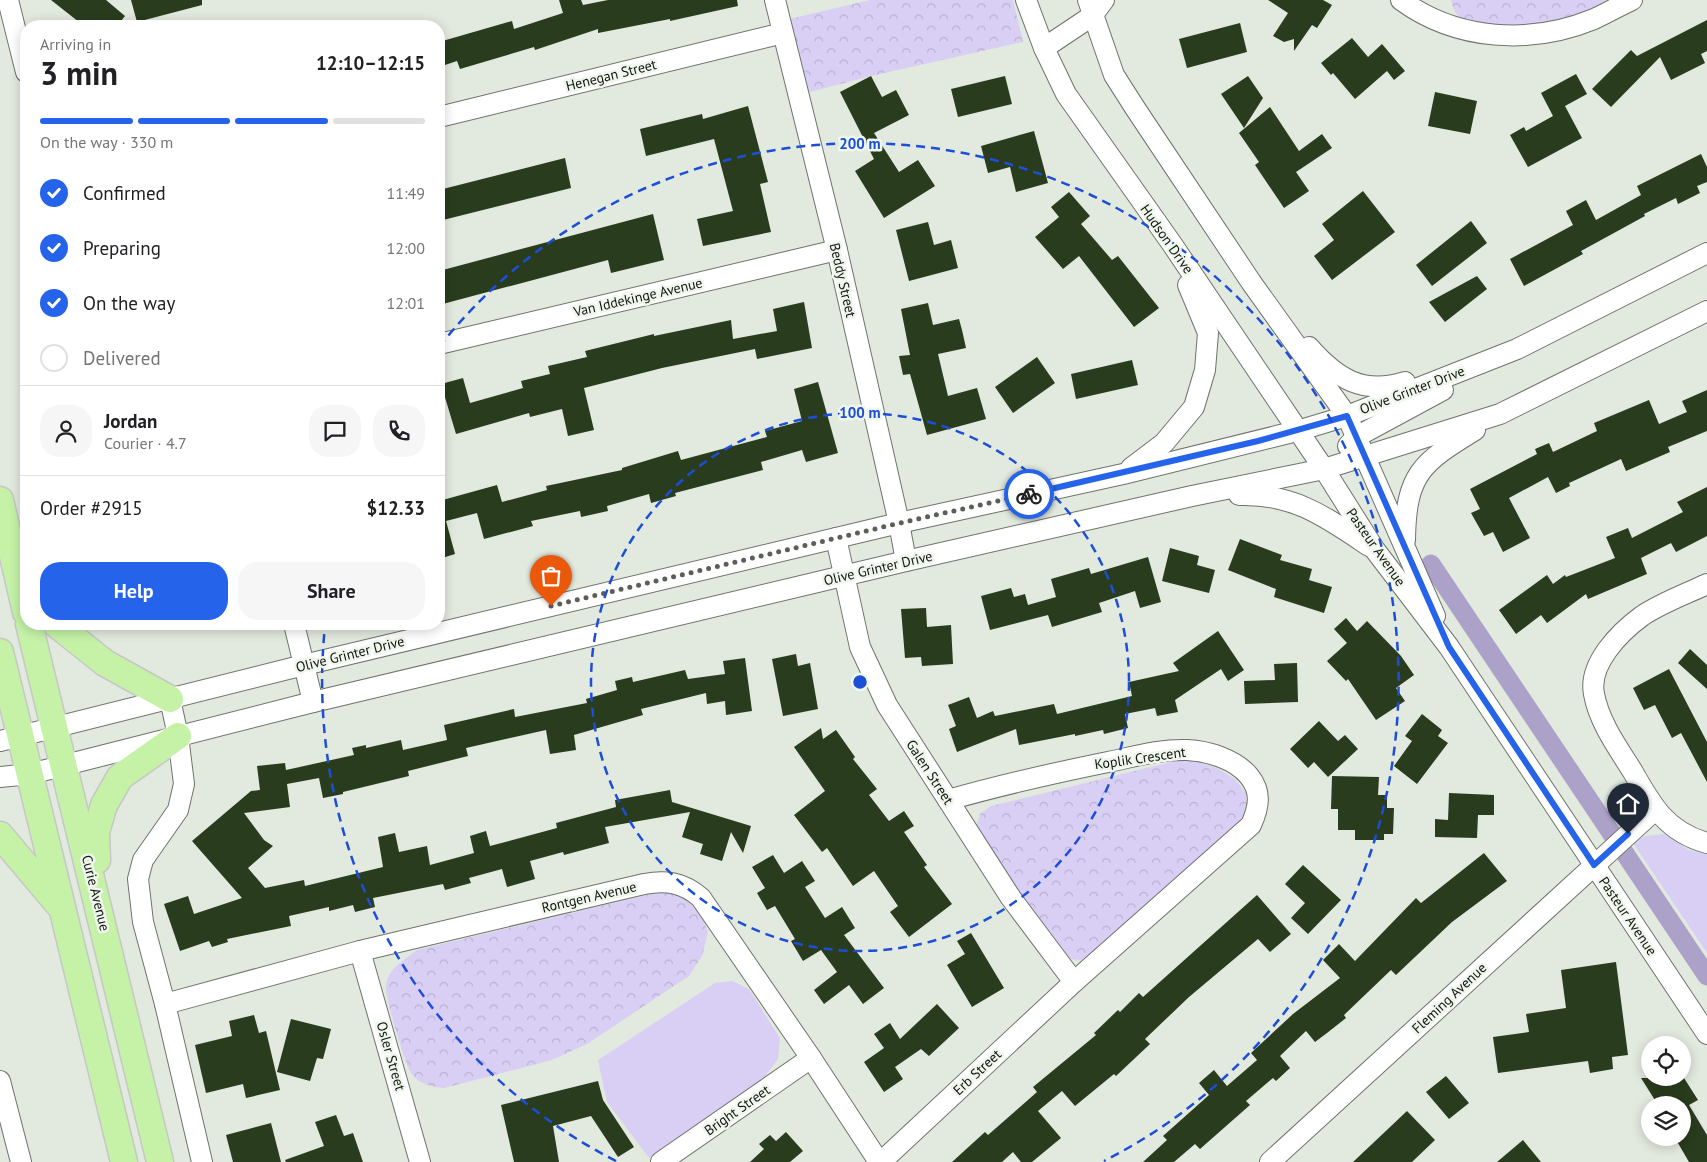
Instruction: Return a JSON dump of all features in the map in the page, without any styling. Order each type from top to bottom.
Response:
[{"type":"main road","points":[[0,500],[20,576]]},
{"type":"main road","name":"Curie Avenue","points":[[30,630],[98,899],[160,1162]]},
{"type":"main road","points":[[63,630],[105,664],[170,699]]},
{"type":"main road","points":[[0,652],[10,738],[30,774],[124,1162]]},
{"type":"main road","points":[[98,899],[96,832],[104,805],[120,777],[178,736]]},
{"type":"main road","points":[[0,835],[64,912]]},
{"type":"street","points":[[8,0],[20,48]]},
{"type":"street","name":"Beddy Street","points":[[775,0],[837,250],[900,523],[906,561]]},
{"type":"street","name":"Hudson Drive","points":[[1026,0],[1044,48],[1066,94],[1172,244],[1324,469]]},
{"type":"street","points":[[1401,0],[1422,6],[1453,27],[1493,36],[1541,34],[1593,19],[1632,0]]},
{"type":"street","points":[[1044,48],[1095,5],[1114,75],[1251,282],[1347,416],[1364,457]]},
{"type":"street","name":"Henegan Street","points":[[445,117],[783,33]]},
{"type":"street","points":[[1123,474],[1164,443],[1194,407],[1205,370],[1208,333],[1172,244]]},
{"type":"street","name":"Van Iddekinge Avenue","points":[[445,343],[837,250]]},
{"type":"street","name":"Olive Grinter Drive","points":[[10,738],[304,665],[836,538],[1123,474],[1297,431],[1347,416],[1517,349],[1707,254]]},
{"type":"street","points":[[1251,282],[1318,358],[1356,384],[1384,388],[1517,349]]},
{"type":"street","name":"Olive Grinter Drive","points":[[0,777],[30,774],[313,702],[906,561],[1192,496],[1324,469],[1500,414],[1707,311]]},
{"type":"street","points":[[1324,469],[1356,437],[1517,349]]},
{"type":"street","points":[[1405,547],[1405,508],[1414,482],[1436,454],[1500,414]]},
{"type":"street","name":"Pasteur Avenue","points":[[1364,457],[1449,647]]},
{"type":"street","name":"Pasteur Avenue","points":[[1324,469],[1375,550],[1449,647],[1707,1034]]},
{"type":"street","points":[[1192,496],[1258,494],[1306,506],[1324,515],[1375,550]]},
{"type":"street","name":"Galen Street","points":[[836,538],[860,647],[888,705],[1011,898],[1074,982]]},
{"type":"street","points":[[1707,584],[1642,616],[1618,638],[1601,660],[1596,672],[1593,692],[1598,709],[1655,810],[1690,839],[1707,843]]},
{"type":"street","points":[[295,630],[313,702]]},
{"type":"street","points":[[170,699],[178,736],[184,784],[178,810],[143,860],[138,879],[143,922],[166,1004],[202,1162]]},
{"type":"street","name":"Koplik Crescent","points":[[948,800],[1016,780],[1171,751],[1188,750],[1220,757],[1245,772],[1253,782],[1260,802],[1251,825],[1074,982]]},
{"type":"street","name":"Fleming Avenue","points":[[1270,1162],[1655,810]]},
{"type":"street","name":"Rontgen Avenue","points":[[166,1004],[360,951],[644,884],[660,881],[672,882],[684,886],[701,898],[880,1162]]},
{"type":"street","name":"Osler Street","points":[[360,951],[420,1162]]},
{"type":"street","name":"Erb Street","points":[[880,1162],[1074,982]]},
{"type":"street","name":"Bright Street","points":[[661,1162],[811,1058]]},
{"type":"street","points":[[0,1081],[21,1162]]},
{"type":"green space","points":[[870,0],[1013,0],[1023,42],[871,76],[802,94],[785,20]]},
{"type":"green space","points":[[1451,0],[1606,0],[1583,12],[1564,18],[1534,24],[1500,27],[1472,24],[1462,19],[1455,11]]},
{"type":"green space","points":[[1175,761],[1194,761],[1217,768],[1235,779],[1246,793],[1248,813],[1240,829],[1085,961],[1064,958],[1047,944],[976,827],[980,814],[991,806]]},
{"type":"green space","points":[[1664,834],[1689,850],[1707,854],[1707,953],[1633,843],[1645,836]]},
{"type":"green space","points":[[670,892],[686,899],[702,914],[708,933],[702,956],[689,976],[587,1044],[552,1060],[444,1088],[430,1086],[421,1082],[411,1073],[396,1030],[386,987],[389,975],[393,970],[417,950],[651,894]]},
{"type":"green space","points":[[732,981],[749,989],[780,1038],[778,1059],[763,1079],[649,1158],[607,1102],[598,1060],[715,983]]},
{"type":"building","points":[[51,0],[106,0],[125,16],[122,20],[76,20]]},
{"type":"building","points":[[131,0],[202,0],[202,5],[145,20],[136,20]]},
{"type":"building","points":[[559,0],[581,0],[583,5],[608,0],[737,0],[738,6],[670,21],[670,19],[598,33],[598,29],[535,50],[534,47],[460,69],[457,61],[445,65],[445,40],[512,21],[514,29],[563,13]]},
{"type":"building","points":[[1268,0],[1323,0],[1332,5],[1317,28],[1312,25],[1294,51],[1294,39],[1284,42],[1273,36],[1288,13]]},
{"type":"building","points":[[1707,20],[1707,51],[1701,54],[1705,63],[1671,80],[1660,57],[1611,107],[1592,89],[1631,50],[1637,56]]},
{"type":"building","points":[[1240,23],[1247,52],[1187,68],[1179,39]]},
{"type":"building","points":[[1352,38],[1368,57],[1382,44],[1405,71],[1394,80],[1387,71],[1355,99],[1333,73],[1331,75],[1321,63]]},
{"type":"building","points":[[1576,74],[1587,94],[1565,106],[1582,138],[1528,167],[1510,135],[1524,127],[1526,131],[1553,116],[1541,93]]},
{"type":"building","points":[[871,76],[882,97],[896,90],[909,115],[874,133],[899,172],[918,160],[935,186],[884,218],[855,171],[874,159],[840,92]]},
{"type":"building","points":[[1005,76],[1012,104],[958,117],[951,89]]},
{"type":"building","points":[[1248,76],[1263,98],[1244,128],[1221,94]]},
{"type":"building","points":[[1435,92],[1477,101],[1470,134],[1428,126]]},
{"type":"building","points":[[748,106],[768,182],[760,184],[771,232],[703,246],[697,219],[733,211],[714,139],[646,156],[640,129],[702,114],[703,119]]},
{"type":"building","points":[[1270,107],[1299,151],[1322,134],[1332,148],[1296,172],[1309,191],[1284,208],[1255,165],[1259,162],[1239,133]]},
{"type":"building","points":[[1034,131],[1048,183],[1016,192],[1010,167],[988,173],[981,146]]},
{"type":"building","points":[[1701,154],[1707,167],[1707,182],[1697,186],[1700,193],[1678,204],[1676,198],[1644,214],[1645,216],[1581,251],[1583,254],[1524,286],[1510,259],[1573,225],[1566,211],[1586,200],[1596,220],[1641,195],[1637,186]]},
{"type":"building","points":[[565,158],[571,188],[445,220],[445,188]]},
{"type":"building","points":[[1363,191],[1395,232],[1332,280],[1314,256],[1334,240],[1322,224]]},
{"type":"building","points":[[1069,192],[1090,216],[1081,224],[1112,260],[1118,256],[1159,308],[1134,327],[1079,256],[1063,269],[1035,237],[1059,217],[1051,207]]},
{"type":"building","points":[[653,214],[664,260],[611,273],[608,260],[445,303],[445,269]]},
{"type":"building","points":[[1471,221],[1487,243],[1432,286],[1416,265]]},
{"type":"building","points":[[928,222],[934,245],[951,240],[958,268],[909,281],[896,230]]},
{"type":"building","points":[[1477,276],[1487,289],[1445,322],[1429,302]]},
{"type":"building","points":[[804,302],[812,348],[757,359],[755,349],[662,368],[584,388],[594,430],[568,436],[562,409],[530,417],[529,413],[456,434],[445,397],[445,383],[463,378],[470,403],[523,388],[521,381],[550,374],[548,366],[587,357],[585,351],[654,334],[654,336],[731,320],[733,339],[777,331],[773,309]]},
{"type":"building","points":[[928,303],[933,325],[959,319],[966,348],[938,354],[948,396],[977,388],[986,419],[927,435],[910,374],[903,375],[899,356],[910,355],[901,309]]},
{"type":"building","points":[[1037,357],[1055,383],[1013,413],[995,387]]},
{"type":"building","points":[[1132,360],[1138,385],[1076,399],[1071,374]]},
{"type":"building","points":[[818,382],[838,453],[806,462],[802,450],[761,462],[763,470],[675,493],[676,496],[651,503],[649,494],[607,506],[608,511],[581,517],[580,511],[531,521],[533,526],[484,539],[477,513],[446,521],[455,554],[445,557],[445,499],[497,485],[502,502],[547,490],[546,486],[622,470],[622,468],[678,451],[681,460],[767,437],[765,431],[802,421],[794,389]]},
{"type":"building","points":[[1707,390],[1707,431],[1668,447],[1670,452],[1626,471],[1621,459],[1569,483],[1570,486],[1556,493],[1548,477],[1509,498],[1530,538],[1503,552],[1493,532],[1484,536],[1471,513],[1480,509],[1470,489],[1537,454],[1535,449],[1549,443],[1553,452],[1597,431],[1594,423],[1649,400],[1659,424],[1687,412],[1682,401]]},
{"type":"building","points":[[1707,487],[1707,536],[1676,552],[1671,543],[1641,558],[1647,574],[1588,599],[1586,594],[1547,623],[1541,615],[1516,634],[1499,610],[1547,575],[1553,584],[1565,575],[1566,577],[1615,558],[1606,537],[1628,528],[1632,538],[1683,512],[1677,502]]},
{"type":"building","points":[[1240,539],[1282,555],[1280,560],[1312,569],[1309,580],[1332,587],[1324,613],[1274,597],[1276,589],[1228,570]]},
{"type":"building","points":[[1170,548],[1199,556],[1197,565],[1215,570],[1209,593],[1162,581]]},
{"type":"building","points":[[1148,557],[1161,602],[1140,608],[1135,591],[1099,603],[1102,612],[1052,627],[1048,615],[990,630],[981,596],[1011,588],[1014,597],[1025,594],[1028,605],[1056,597],[1051,579],[1089,568],[1091,574]]},
{"type":"building","points":[[926,608],[927,627],[951,625],[953,664],[922,666],[921,657],[905,658],[901,609]]},
{"type":"building","points":[[1346,618],[1357,631],[1367,621],[1401,656],[1414,675],[1396,688],[1405,701],[1376,720],[1348,679],[1346,681],[1327,661],[1347,643],[1334,629]]},
{"type":"building","points":[[1218,631],[1244,670],[1228,681],[1221,669],[1175,700],[1178,712],[1157,716],[1155,708],[1125,714],[1128,728],[1104,734],[1103,730],[1075,736],[1075,734],[1019,745],[1016,729],[957,752],[949,729],[956,726],[948,705],[969,697],[977,718],[993,711],[995,716],[1054,704],[1057,714],[1132,696],[1129,682],[1179,671],[1173,663]]},
{"type":"building","points":[[1690,649],[1707,665],[1707,689],[1678,663]]},
{"type":"building","points":[[796,654],[798,666],[810,663],[818,709],[783,716],[772,659]]},
{"type":"building","points":[[745,658],[752,711],[726,715],[725,701],[707,704],[706,693],[641,709],[643,715],[574,735],[576,750],[550,754],[546,730],[466,748],[468,756],[408,771],[409,776],[343,792],[343,794],[323,798],[319,778],[287,784],[290,807],[244,813],[264,840],[273,846],[248,868],[265,888],[304,880],[305,886],[383,867],[378,837],[395,833],[399,852],[427,846],[430,865],[474,853],[470,836],[486,831],[490,846],[557,828],[556,823],[616,807],[615,800],[670,790],[672,802],[751,826],[743,853],[731,832],[722,861],[700,854],[703,844],[682,837],[690,812],[605,827],[609,843],[564,855],[563,852],[530,861],[535,879],[507,887],[502,869],[469,878],[471,883],[445,890],[443,884],[373,898],[375,907],[355,912],[353,905],[329,911],[329,907],[289,916],[291,926],[227,939],[228,942],[212,947],[209,941],[180,951],[164,904],[188,896],[194,914],[242,898],[192,841],[251,791],[260,790],[257,766],[285,763],[286,770],[354,755],[352,748],[366,745],[366,748],[401,740],[403,750],[447,740],[444,725],[514,709],[515,717],[587,703],[586,699],[617,690],[615,681],[632,677],[633,682],[685,670],[688,679],[725,674],[723,661]]},
{"type":"building","points":[[1297,663],[1298,702],[1245,704],[1244,681],[1275,680],[1274,664]]},
{"type":"building","points":[[1669,669],[1707,742],[1707,782],[1681,733],[1672,738],[1655,705],[1644,710],[1633,688]]},
{"type":"building","points":[[1422,714],[1442,730],[1438,736],[1448,743],[1417,784],[1394,766],[1412,741],[1405,736]]},
{"type":"building","points":[[1319,721],[1338,741],[1345,735],[1358,749],[1328,777],[1314,762],[1308,768],[1290,749]]},
{"type":"building","points":[[821,728],[823,739],[836,730],[855,757],[853,759],[877,789],[869,795],[889,821],[904,811],[914,826],[904,832],[927,865],[924,867],[952,904],[909,937],[890,912],[898,906],[874,871],[853,886],[827,848],[822,852],[794,815],[825,791],[794,747]]},
{"type":"building","points":[[1332,776],[1379,777],[1378,795],[1387,795],[1387,808],[1394,808],[1393,834],[1384,834],[1384,840],[1355,840],[1355,830],[1338,830],[1338,809],[1331,809]]},
{"type":"building","points":[[1449,793],[1494,795],[1494,815],[1478,815],[1477,838],[1435,837],[1435,819],[1448,820]]},
{"type":"building","points":[[1484,853],[1507,881],[1452,922],[1396,975],[1391,970],[1344,1015],[1346,1018],[1315,1042],[1306,1031],[1280,1056],[1290,1068],[1276,1081],[1273,1078],[1246,1101],[1250,1105],[1200,1149],[1195,1144],[1174,1162],[1143,1162],[1167,1140],[1163,1136],[1209,1095],[1199,1083],[1214,1070],[1227,1086],[1257,1060],[1251,1053],[1293,1014],[1340,978],[1323,960],[1339,944],[1355,961],[1416,898],[1421,903]]},
{"type":"building","points":[[773,855],[784,873],[802,861],[815,881],[805,887],[825,918],[842,907],[855,928],[844,935],[884,988],[863,1004],[849,985],[824,1004],[814,990],[837,972],[821,950],[803,961],[791,941],[795,939],[775,906],[767,910],[757,893],[765,888],[752,867]]},
{"type":"building","points":[[1303,865],[1341,900],[1308,934],[1291,918],[1305,903],[1285,884]]},
{"type":"building","points":[[1257,895],[1291,934],[1270,952],[1258,939],[1189,997],[1145,1039],[1150,1044],[1116,1076],[1114,1074],[1075,1106],[1062,1091],[1038,1111],[1061,1138],[1032,1162],[1021,1162],[1013,1152],[1002,1162],[952,1162],[985,1132],[988,1135],[1037,1092],[1033,1087],[1096,1035],[1094,1033],[1118,1010],[1120,1012],[1139,993],[1143,997]]},
{"type":"building","points":[[971,933],[1004,988],[972,1007],[947,965],[965,954],[957,941]]},
{"type":"building","points":[[1616,962],[1628,1055],[1612,1057],[1613,1069],[1590,1073],[1588,1061],[1498,1073],[1493,1037],[1529,1032],[1526,1014],[1566,1008],[1561,970]]},
{"type":"building","points":[[937,1004],[959,1028],[929,1056],[921,1049],[895,1067],[903,1079],[884,1092],[864,1062],[884,1048],[874,1034],[890,1023],[900,1039]]},
{"type":"building","points":[[254,1015],[259,1033],[266,1031],[280,1090],[246,1098],[243,1084],[206,1093],[195,1045],[232,1036],[229,1021]]},
{"type":"building","points":[[291,1019],[331,1029],[323,1059],[317,1058],[310,1081],[277,1072]]},
{"type":"building","points":[[1446,1076],[1469,1103],[1449,1119],[1426,1092]]},
{"type":"building","points":[[598,1081],[603,1100],[634,1147],[618,1157],[591,1116],[553,1126],[559,1162],[514,1162],[501,1105]]},
{"type":"building","points":[[1646,1086],[1689,1086],[1698,1100],[1691,1104],[1691,1096],[1652,1096]]},
{"type":"building","points":[[1691,1108],[1707,1135],[1707,1162],[1689,1162],[1680,1146],[1691,1146]]},
{"type":"building","points":[[1407,1111],[1435,1140],[1412,1162],[1353,1162]]},
{"type":"building","points":[[336,1115],[344,1136],[353,1133],[363,1162],[286,1162],[285,1160],[324,1146],[315,1122]]},
{"type":"building","points":[[271,1123],[281,1162],[233,1162],[226,1135]]},
{"type":"building","points":[[786,1132],[803,1151],[790,1162],[750,1162],[764,1149],[759,1144],[770,1135],[776,1141]]},
{"type":"building","points":[[1523,1140],[1541,1162],[1497,1162]]},
{"type":"waterway","points":[[1431,564],[1707,976]]},
{"type":"way so far","points":[[551,606],[1029,494]]},
{"type":"route","points":[[1029,494],[1123,474],[1258,441],[1347,416],[1449,647],[1594,865],[1628,834]]}]
